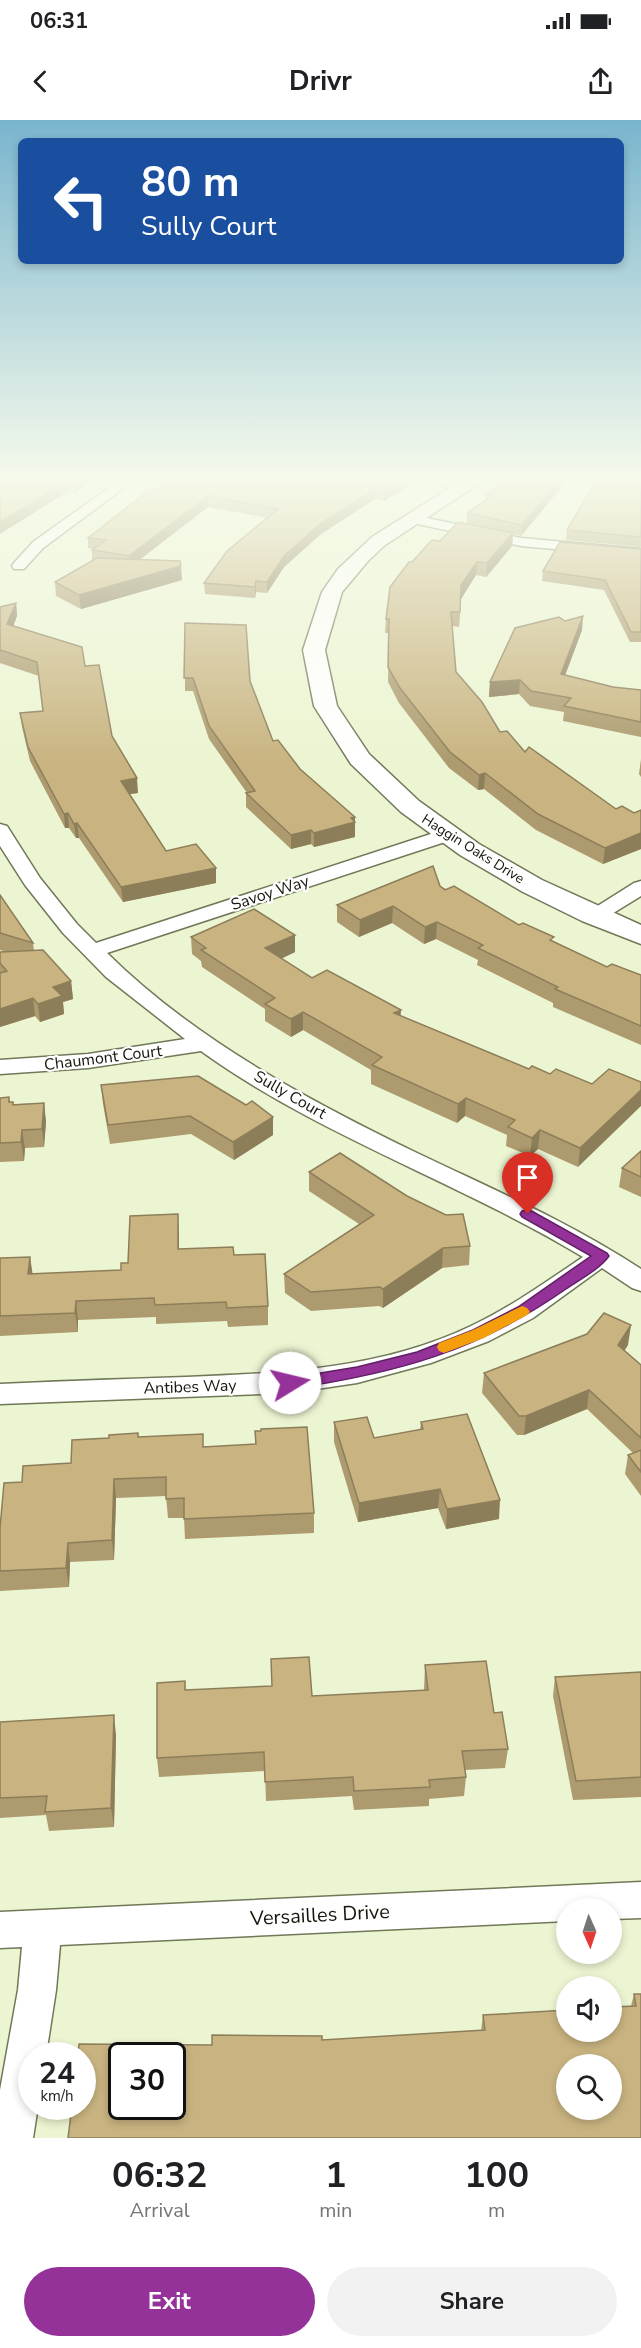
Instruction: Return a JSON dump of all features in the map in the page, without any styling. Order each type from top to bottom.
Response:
[{"type":"street","name":"Haggin Oaks Drive","points":[[345,573],[332,591],[321,614],[316,632],[314,656],[318,681],[325,702],[336,725],[355,753],[407,805],[447,835],[493,864],[596,916],[641,935]]},
{"type":"street","name":"Sully Court","points":[[0,831],[24,871],[49,903],[93,951],[154,1005],[206,1043],[292,1098],[342,1125],[528,1214],[602,1256],[641,1282]]},
{"type":"street","name":"Savoy Way","points":[[93,951],[447,835]]},
{"type":"street","points":[[596,916],[641,887]]},
{"type":"street","name":"Chaumont Court","points":[[0,1067],[88,1061],[206,1043]]},
{"type":"street","name":"Antibes Way","points":[[0,1394],[290,1383],[357,1373],[421,1356],[478,1334],[523,1311],[602,1256]]},
{"type":"street","name":"Versailles Drive","points":[[0,1930],[641,1900]]},
{"type":"street","points":[[12,2138],[37,1990],[42,1928]]},
{"type":"building","points":[[70,573],[156,573],[79,595],[55,582]]},
{"type":"building","points":[[211,573],[273,573],[267,582],[256,581],[255,587],[204,583]]},
{"type":"building","points":[[401,573],[469,573],[461,585],[460,612],[451,612],[456,672],[482,702],[500,732],[507,731],[525,752],[529,747],[616,809],[622,806],[634,813],[641,810],[641,833],[605,848],[538,814],[485,773],[479,775],[450,752],[400,688],[388,667],[389,619],[386,619],[390,587]]},
{"type":"building","points":[[558,573],[641,573],[641,632],[631,632],[605,580]]},
{"type":"building","points":[[16,603],[7,624],[82,647],[85,666],[99,665],[112,736],[137,778],[121,781],[166,851],[196,844],[216,868],[121,887],[77,823],[74,824],[68,813],[64,814],[28,747],[20,713],[43,711],[37,662],[0,650],[0,607]]},
{"type":"building","points":[[583,616],[561,674],[613,687],[641,690],[641,722],[564,706],[571,698],[531,691],[520,680],[490,682],[515,628],[559,617],[565,621]]},
{"type":"building","points":[[185,623],[246,625],[250,681],[273,741],[278,740],[300,769],[355,817],[351,818],[355,822],[314,833],[311,830],[291,835],[246,793],[255,791],[209,726],[193,678],[184,678]]},
{"type":"building","points":[[433,866],[440,886],[445,890],[454,886],[519,925],[523,923],[554,937],[550,940],[607,967],[612,964],[641,975],[641,1026],[555,989],[558,987],[478,948],[483,945],[437,922],[425,927],[393,906],[360,920],[337,905]]},
{"type":"building","points":[[0,895],[33,943],[0,933]]},
{"type":"building","points":[[254,909],[295,935],[265,948],[312,978],[327,970],[401,1010],[394,1013],[529,1069],[532,1066],[550,1074],[556,1069],[592,1084],[609,1069],[641,1082],[641,1090],[580,1148],[540,1130],[532,1138],[508,1127],[515,1120],[466,1098],[458,1104],[372,1065],[382,1057],[303,1012],[291,1019],[265,1004],[275,998],[201,950],[206,948],[191,937]]},
{"type":"building","points":[[43,950],[71,981],[53,987],[62,996],[38,1004],[33,998],[0,1009],[0,973],[7,971],[0,963],[0,952]]},
{"type":"building","points":[[198,1076],[246,1105],[252,1101],[273,1117],[233,1142],[190,1116],[108,1125],[101,1085]]},
{"type":"building","points":[[9,1097],[9,1102],[13,1102],[13,1105],[44,1103],[42,1129],[22,1130],[21,1142],[0,1143],[0,1098]]},
{"type":"building","points":[[641,1151],[641,1177],[622,1168]]},
{"type":"building","points":[[340,1153],[407,1196],[446,1215],[463,1214],[470,1246],[443,1248],[383,1289],[380,1287],[311,1292],[284,1274],[374,1215],[309,1172]]},
{"type":"building","points":[[178,1214],[178,1249],[233,1247],[234,1255],[265,1254],[268,1306],[227,1308],[226,1302],[155,1305],[154,1298],[76,1301],[75,1313],[0,1316],[0,1258],[30,1257],[28,1274],[121,1270],[121,1263],[128,1263],[130,1216]]},
{"type":"building","points":[[604,1313],[631,1325],[618,1345],[641,1365],[641,1438],[589,1390],[526,1416],[519,1416],[484,1373],[587,1334]]},
{"type":"building","points":[[467,1414],[500,1500],[447,1509],[440,1489],[359,1503],[334,1422],[367,1417],[374,1438],[423,1429],[421,1422]]},
{"type":"building","points":[[307,1427],[314,1513],[184,1519],[184,1498],[166,1499],[166,1477],[114,1479],[112,1540],[68,1543],[66,1568],[0,1571],[0,1528],[4,1483],[22,1482],[23,1466],[71,1463],[72,1440],[109,1438],[109,1435],[138,1433],[138,1437],[203,1434],[203,1447],[256,1444],[255,1431],[261,1431],[261,1429]]},
{"type":"building","points":[[641,1450],[641,1472],[628,1455]]},
{"type":"building","points":[[309,1657],[312,1696],[428,1690],[425,1665],[486,1661],[494,1713],[502,1712],[508,1749],[462,1751],[466,1777],[429,1780],[430,1787],[354,1791],[353,1777],[265,1782],[264,1752],[157,1758],[157,1683],[185,1681],[185,1690],[272,1686],[271,1659]]},
{"type":"building","points":[[641,1672],[641,1777],[576,1781],[555,1677]]},
{"type":"building","points":[[114,1715],[111,1808],[45,1812],[47,1796],[0,1798],[0,1722]]},
{"type":"building","points":[[634,1994],[641,1994],[641,2138],[68,2138],[70,2120],[96,2120],[96,2044],[108,2044],[108,2120],[186,2120],[186,2045],[212,2045],[212,2035],[322,2036],[322,2040],[485,2030],[483,2015],[556,2011],[556,2042],[622,2042],[622,2007],[636,2006]]},
{"type":"slow traffic","points":[[444,1347],[478,1334],[522,1312]]},
{"type":"route","points":[[290,1383],[357,1373],[421,1356],[478,1334],[523,1311],[602,1256],[528,1214]]}]
